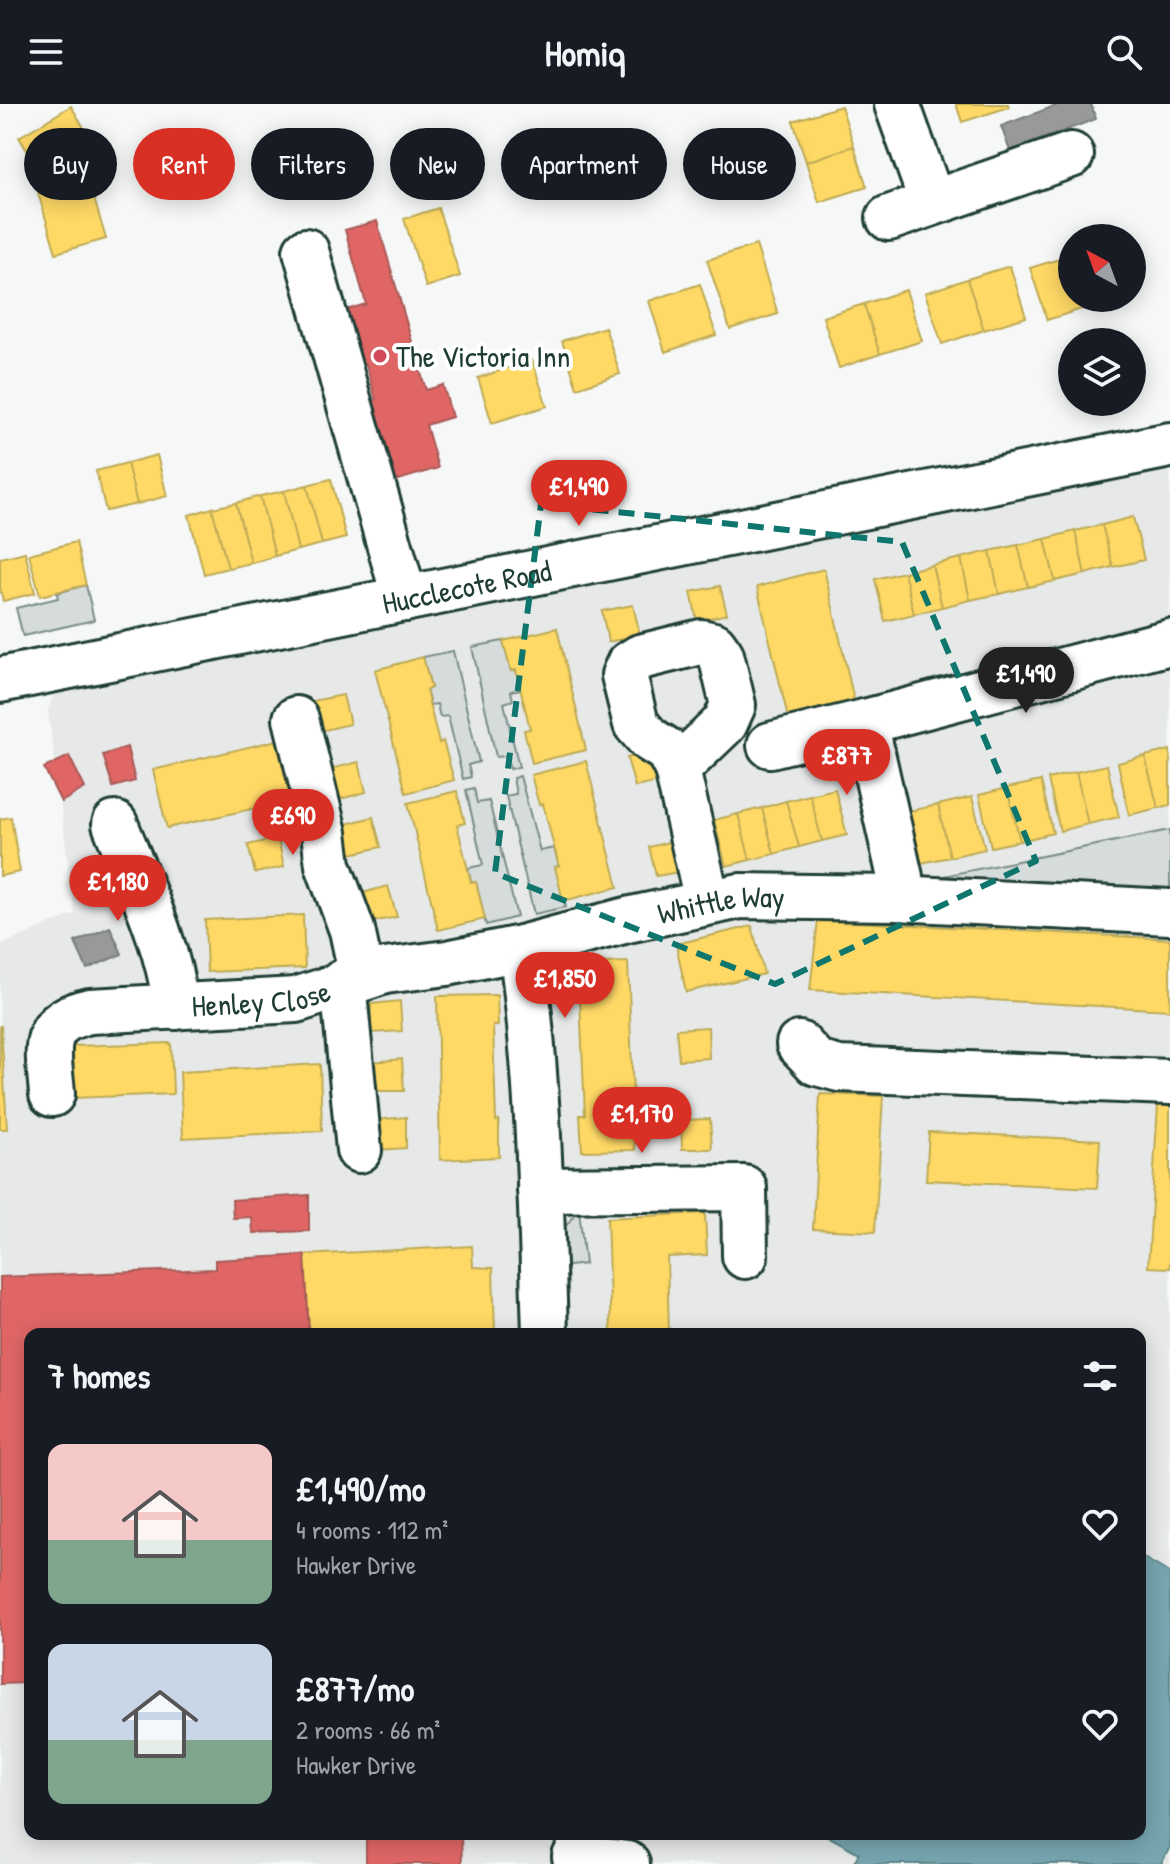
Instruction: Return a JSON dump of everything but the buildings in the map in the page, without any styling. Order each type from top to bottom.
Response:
[{"type":"street","points":[[897,104],[932,202]]},
{"type":"street","points":[[889,218],[1071,155]]},
{"type":"street","points":[[306,251],[405,599]]},
{"type":"street","name":"Hucclecote Road","points":[[0,680],[1170,445]]},
{"type":"street","points":[[770,745],[1170,642]]},
{"type":"street","name":"Henley Close","points":[[296,719],[324,833],[328,865],[352,930],[359,1150]]},
{"type":"street","points":[[865,722],[900,877],[897,898]]},
{"type":"street","points":[[677,769],[707,901]]},
{"type":"street","name":"Henley Close","points":[[115,824],[172,973],[176,1007]]},
{"type":"street","name":"Whittle Way","points":[[521,948],[707,901],[773,895],[1170,912]]},
{"type":"street","points":[[521,948],[531,1021],[545,1328]]},
{"type":"street","name":"Henley Close","points":[[52,1094],[48,1045],[53,1029],[69,1016],[90,1011],[296,1000],[353,980],[521,948]]},
{"type":"street","points":[[799,1044],[817,1063],[839,1069],[1170,1082]]},
{"type":"street","points":[[540,1190],[744,1188],[745,1256]]},
{"type":"street","points":[[575,1852],[627,1864]]},
{"type":"highlighted area","points":[[541,504],[902,542],[1036,861],[775,984],[495,873]]},
{"type":"shaded area","points":[[1170,439],[1170,1864],[0,1864],[0,945],[75,914],[48,711],[61,669]]},
{"type":"shaded area","points":[[86,585],[94,620],[23,636],[16,608],[58,598],[57,593]]},
{"type":"shaded area","points":[[503,641],[511,671],[516,670],[521,689],[511,691],[513,700],[504,703],[519,767],[510,769],[506,756],[496,757],[472,647]]},
{"type":"shaded area","points":[[453,651],[479,762],[468,765],[471,777],[463,779],[448,716],[440,717],[437,704],[430,705],[426,690],[431,688],[423,657]]},
{"type":"shaded area","points":[[520,776],[540,851],[554,848],[559,866],[555,867],[566,907],[534,914],[506,796],[516,794],[513,778]]},
{"type":"shaded area","points":[[474,788],[477,803],[489,801],[517,917],[486,925],[476,882],[471,882],[468,868],[483,865],[466,790]]},
{"type":"shaded area","points":[[1170,830],[1170,898],[919,881]]},
{"type":"shaded area","points":[[579,1210],[585,1264],[559,1267],[562,1230]]},
{"type":"place","name":"The Victoria Inn","points":[[380,356]]}]
